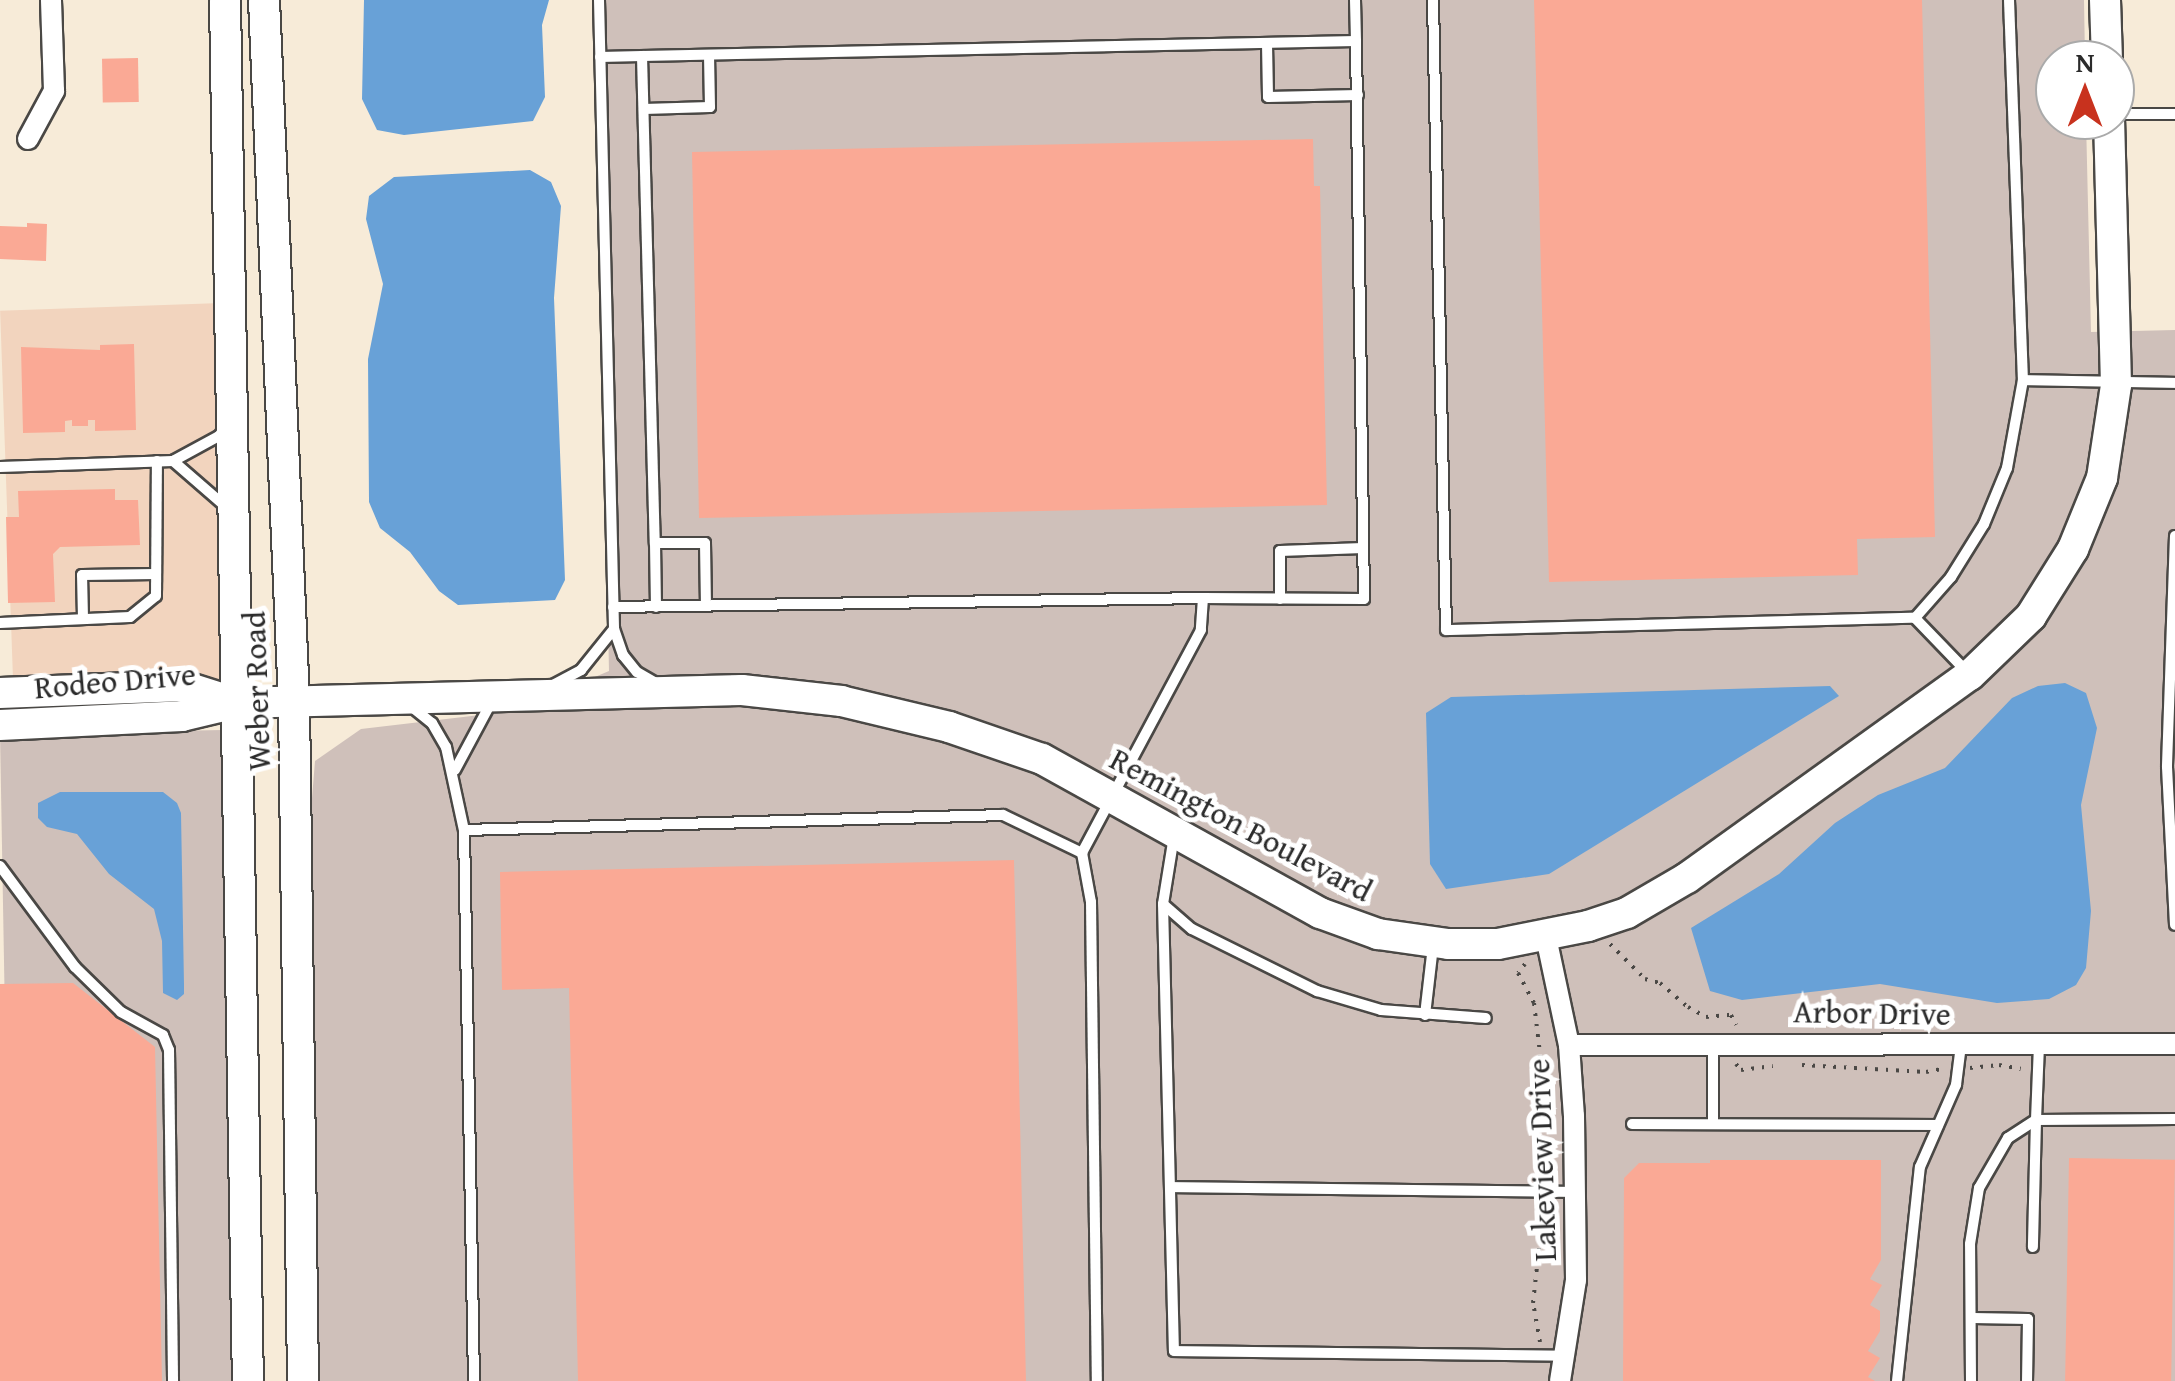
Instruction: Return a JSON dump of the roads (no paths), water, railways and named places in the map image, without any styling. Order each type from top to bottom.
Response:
[{"type":"main road","name":"Weber Road","points":[[225,0],[248,1381]]},
{"type":"main road","name":"Weber Road","points":[[264,0],[294,702],[302,1381]]},
{"type":"main road","points":[[2105,0],[2106,40]]},
{"type":"main road","name":"Remington Boulevard","points":[[236,703],[742,690],[895,712],[1014,748],[1116,797],[1320,912],[1378,934],[1434,943],[1498,944],[1546,937],[1626,913],[1687,878],[1970,675],[2031,616],[2073,549],[2102,478],[2116,385],[2110,140]]},
{"type":"main road","name":"Rodeo Drive","points":[[0,693],[183,686],[236,703]]},
{"type":"main road","name":"Rodeo Drive","points":[[0,725],[182,716],[236,703]]},
{"type":"street","points":[[28,139],[54,91],[51,0]]},
{"type":"street","name":"Lakeview Drive","points":[[1546,937],[1568,1045],[1576,1192],[1576,1280],[1560,1381]]},
{"type":"street","name":"Arbor Drive","points":[[1568,1045],[2175,1044]]},
{"type":"lane","points":[[599,0],[614,629],[623,656],[637,672],[671,691]]},
{"type":"lane","points":[[613,607],[1364,599],[1354,0]]},
{"type":"lane","points":[[1433,0],[1446,630],[1914,618],[1951,577],[1984,524],[2007,468],[2023,380],[2008,0]]},
{"type":"lane","points":[[600,57],[1356,41]]},
{"type":"lane","points":[[1267,44],[1268,96],[1358,95]]},
{"type":"lane","points":[[644,109],[710,107],[709,55]]},
{"type":"lane","points":[[642,56],[656,607]]},
{"type":"lane","points":[[2135,114],[2175,114]]},
{"type":"lane","points":[[2023,380],[2116,385],[2175,383]]},
{"type":"lane","points":[[0,466],[173,460],[219,436],[230,422]]},
{"type":"lane","points":[[173,460],[220,498],[233,518]]},
{"type":"lane","points":[[0,623],[130,617],[156,596],[156,461]]},
{"type":"lane","points":[[2175,536],[2167,767],[2175,925]]},
{"type":"lane","points":[[655,543],[705,542],[706,606]]},
{"type":"lane","points":[[1280,598],[1280,551],[1363,548]]},
{"type":"lane","points":[[83,618],[82,575],[156,574]]},
{"type":"lane","points":[[1097,1381],[1091,902],[1082,854],[1116,797],[1201,630],[1204,598]]},
{"type":"lane","points":[[1914,618],[1970,675]]},
{"type":"lane","points":[[535,695],[581,670],[614,629]]},
{"type":"lane","points":[[455,771],[495,696]]},
{"type":"lane","points":[[403,700],[432,723],[455,771],[464,830],[474,1381]]},
{"type":"lane","points":[[464,830],[1003,815],[1082,854]]},
{"type":"lane","points":[[1176,832],[1163,904],[1174,1351],[1562,1356]]},
{"type":"lane","points":[[0,866],[75,967],[120,1012],[163,1036],[169,1050],[173,1381]]},
{"type":"lane","points":[[1163,904],[1207,937],[1316,991],[1381,1010],[1486,1018]]},
{"type":"lane","points":[[1426,1015],[1434,943]]},
{"type":"lane","points":[[1713,1042],[1713,1122]]},
{"type":"lane","points":[[1897,1381],[1920,1167],[1956,1085],[1961,1044]]},
{"type":"lane","points":[[2032,1247],[2040,1044]]},
{"type":"lane","points":[[1971,1381],[1970,1244],[1979,1188],[2008,1138],[2036,1120],[2175,1120]]},
{"type":"lane","points":[[1632,1124],[1938,1125]]},
{"type":"lane","points":[[1170,1187],[1576,1192]]},
{"type":"lane","points":[[1972,1318],[2028,1318],[2026,1381]]},
{"type":"water","points":[[364,0],[549,0],[542,25],[545,97],[533,121],[404,135],[377,130],[362,99]]},
{"type":"water","points":[[530,170],[551,182],[561,206],[554,298],[565,580],[555,600],[458,605],[439,591],[410,552],[380,528],[369,502],[368,359],[383,284],[366,219],[369,196],[394,177]]},
{"type":"water","points":[[2065,683],[2086,693],[2097,728],[2081,805],[2091,911],[2086,968],[2076,985],[2049,999],[1997,1003],[1880,984],[1742,1000],[1710,991],[1691,928],[1779,874],[1835,823],[1878,795],[1945,768],[2012,698],[2038,686]]},
{"type":"water","points":[[1830,686],[1839,696],[1549,874],[1446,889],[1430,864],[1426,713],[1451,697]]},
{"type":"water","points":[[60,792],[163,792],[177,803],[181,813],[184,994],[177,1000],[163,993],[162,941],[154,909],[109,874],[77,834],[47,827],[38,818],[38,803]]}]
